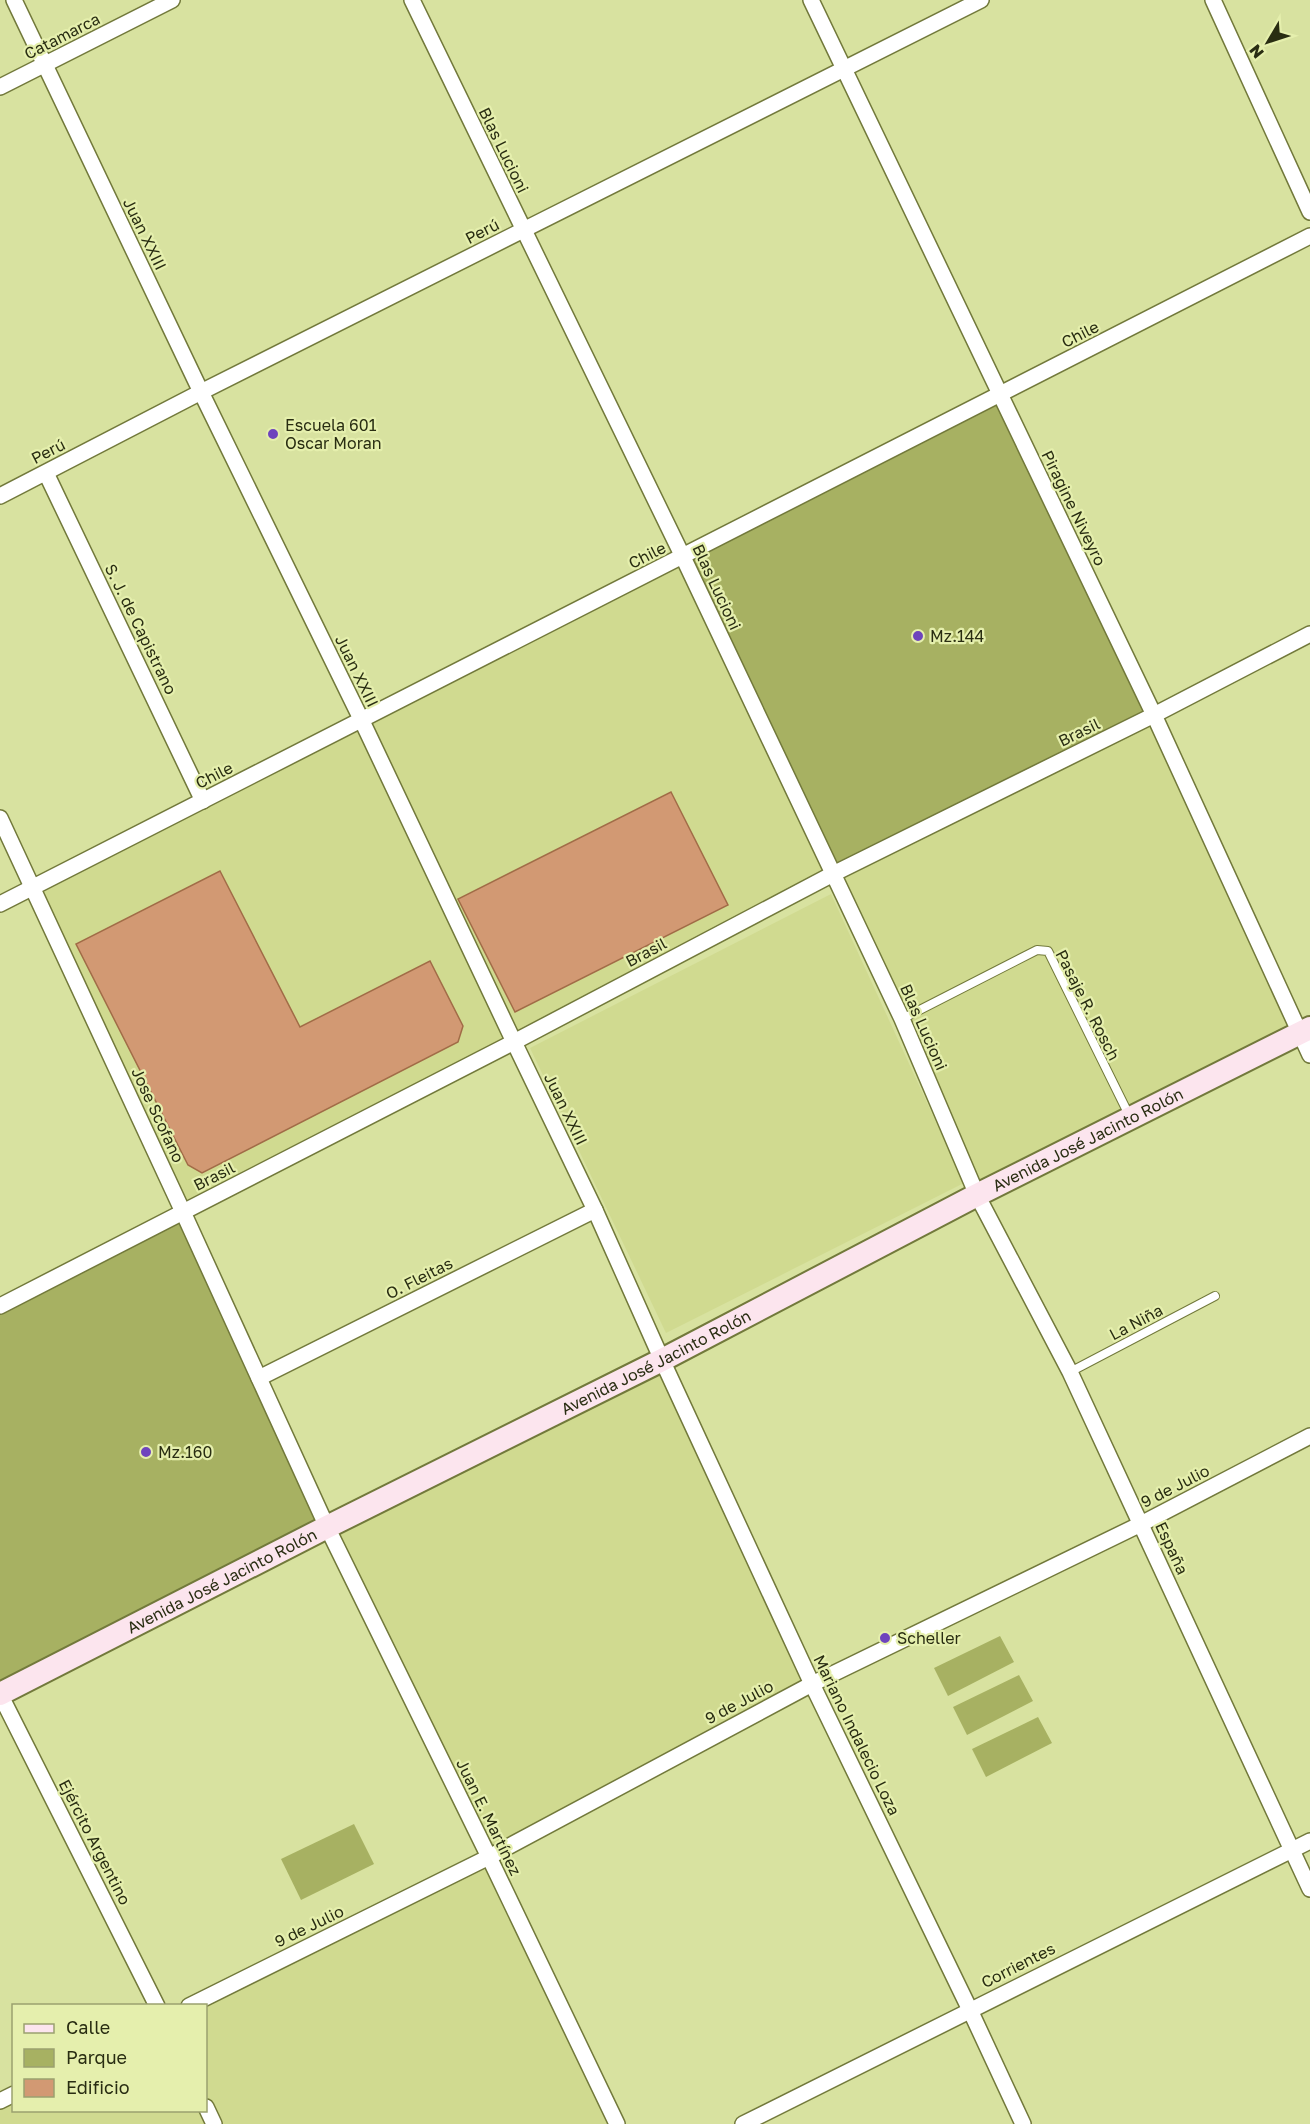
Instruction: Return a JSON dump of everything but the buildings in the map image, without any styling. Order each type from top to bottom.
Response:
[{"type":"street","name":"Juan XXIII","points":[[14,0],[595,1210],[662,1360]]},
{"type":"street","name":"Catamarca","points":[[0,87],[172,0]]},
{"type":"street","name":"Blas Lucioni","points":[[412,0],[683,557],[902,1020],[978,1195]]},
{"type":"street","name":"Piragine Niveyro","points":[[811,0],[1305,1031],[1310,1055]]},
{"type":"street","name":"Perú","points":[[0,496],[201,392],[981,0]]},
{"type":"street","points":[[1213,0],[1310,212]]},
{"type":"street","name":"Chile","points":[[0,904],[1310,236]]},
{"type":"street","name":"S. J. de Capistrano","points":[[46,473],[203,801]]},
{"type":"street","name":"Brasil","points":[[0,1306],[513,1042],[833,874],[1154,716],[1310,634]]},
{"type":"street","name":"Jose Scofano","points":[[0,818],[327,1527]]},
{"type":"street","name":"Avenida José Jacinto Rolón","points":[[0,1694],[327,1527],[662,1360],[978,1195],[1305,1031]]},
{"type":"street","name":"España","points":[[978,1195],[1070,1372],[1310,1889]]},
{"type":"street","name":"O. Fleitas","points":[[259,1378],[595,1210]]},
{"type":"street","name":"Mariano Indalecio Loza","points":[[662,1360],[812,1683],[1023,2124]]},
{"type":"street","name":"9 de Julio","points":[[193,2004],[489,1857],[812,1683],[1141,1524],[1310,1436]]},
{"type":"street","name":"Juan E. Martínez","points":[[327,1527],[617,2124]]},
{"type":"street","name":"Ejército Argentino","points":[[0,1694],[156,2004]]},
{"type":"street","name":"Corrientes","points":[[743,2124],[1310,1841]]},
{"type":"street","points":[[207,2109],[214,2124]]},
{"type":"lane","name":"Pasaje R. Rosch","points":[[902,1020],[1037,950],[1048,951],[1131,1119]]},
{"type":"lane","name":"La Niña","points":[[1070,1372],[1215,1296]]},
{"type":"shaded area","points":[[683,557],[1154,715],[1300,1034],[977,1195],[833,875],[514,1042],[509,1035],[183,1212],[33,888]]},
{"type":"shaded area","points":[[831,894],[964,1183],[666,1333],[530,1048]]},
{"type":"shaded area","points":[[662,1360],[812,1684],[489,1857],[327,1527]]},
{"type":"shaded area","points":[[489,1857],[617,2124],[0,2124],[0,2101],[12,2095],[12,2112],[207,2112],[207,2005]]},
{"type":"green space","name":"Mz.144","points":[[1000,395],[1154,715],[833,874],[683,557]]},
{"type":"green space","name":"Mz.160","points":[[183,1212],[327,1527],[0,1694],[0,1306]]},
{"type":"green space","points":[[1000,1636],[1014,1662],[948,1696],[934,1668]]},
{"type":"green space","points":[[1019,1675],[1033,1701],[967,1735],[953,1707]]},
{"type":"green space","points":[[1038,1717],[1052,1743],[986,1777],[972,1749]]},
{"type":"green space","points":[[354,1824],[374,1864],[301,1900],[281,1859]]},
{"type":"place","name":"Escuela 601 Oscar Moran","points":[[273,434]]},
{"type":"place","name":"Mz.144","points":[[918,636]]},
{"type":"place","name":"Mz.160","points":[[146,1452]]},
{"type":"place","name":"Scheller","points":[[885,1638]]}]
